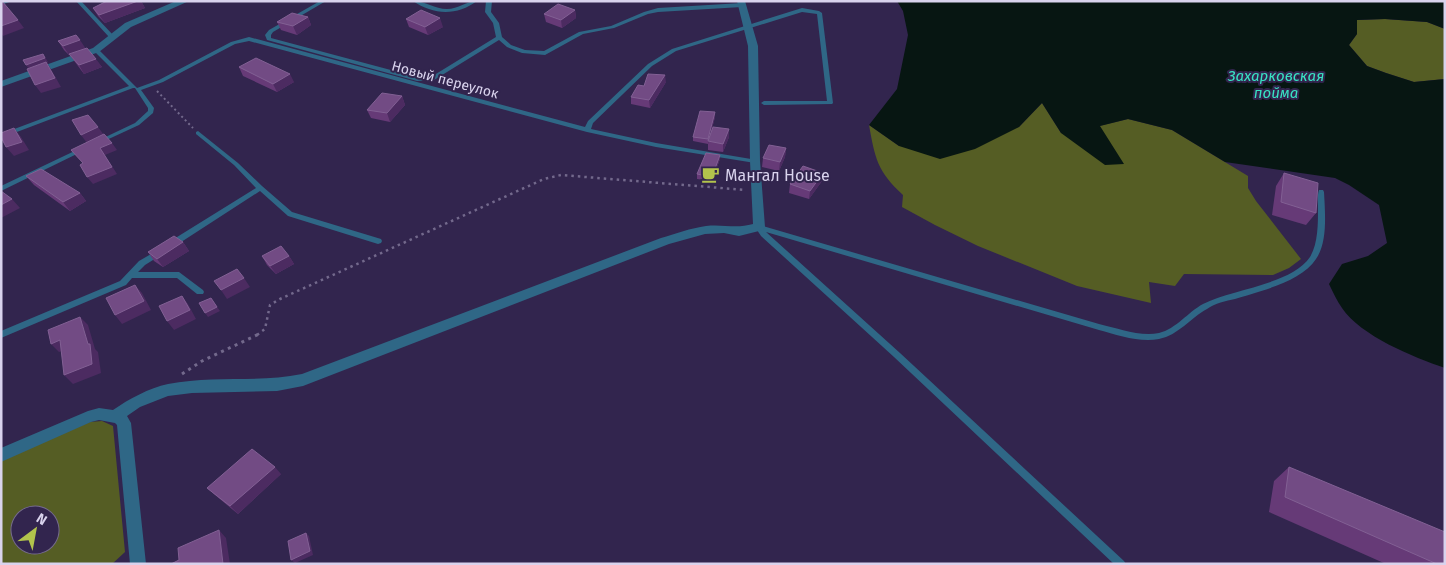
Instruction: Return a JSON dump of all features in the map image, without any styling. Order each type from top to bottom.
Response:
[{"type":"street","points":[[1,84],[96,50],[111,36],[142,17],[185,1]]},
{"type":"street","points":[[115,416],[135,402],[167,390],[192,387],[277,385],[303,380],[672,239],[705,230],[724,229],[739,232],[759,227],[755,162],[753,46],[741,3]]},
{"type":"street","points":[[1,455],[99,414],[115,416],[124,423],[138,564]]},
{"type":"lane","points":[[1,4],[10,1]]},
{"type":"lane","points":[[78,1],[111,36]]},
{"type":"lane","points":[[324,1],[271,32],[268,35],[269,39],[417,79],[432,79],[499,38]]},
{"type":"lane","points":[[415,1],[428,8],[448,13],[468,6],[475,1]]},
{"type":"lane","points":[[489,1],[488,12],[496,23],[499,38],[509,46],[524,52],[545,53],[581,33],[612,27],[652,11],[741,3]]},
{"type":"lane","points":[[587,130],[590,122],[650,65],[674,50],[802,10],[819,13],[830,103],[764,103]]},
{"type":"lane","name":"Новый переулок","points":[[1,136],[151,84],[233,43],[249,40],[587,130],[656,145],[755,162]]},
{"type":"lane","points":[[1,188],[137,124],[151,112],[151,108],[135,88],[96,50]]},
{"type":"lane","points":[[198,133],[236,164],[290,214],[378,241]]},
{"type":"lane","points":[[1,336],[123,283],[142,263],[260,188]]},
{"type":"lane","points":[[759,227],[1099,327],[1130,334],[1159,336],[1173,330],[1208,304],[1283,280],[1302,269],[1314,258],[1320,234],[1321,192]]},
{"type":"lane","points":[[759,227],[764,234],[1121,564]]},
{"type":"lane","points":[[131,275],[179,274],[200,292]]},
{"type":"path","points":[[151,84],[198,133]]},
{"type":"path","points":[[176,376],[202,361],[255,338],[265,329],[270,305],[544,179],[561,175],[729,190],[756,190]]},
{"type":"green space","points":[[1385,19],[1427,22],[1445,29],[1445,79],[1414,82],[1367,66],[1349,45],[1357,34],[1357,20]]},
{"type":"green space","points":[[1042,103],[1061,133],[1106,138],[1099,126],[1128,119],[1172,130],[1248,176],[1248,188],[1256,201],[1301,259],[1289,268],[1273,275],[1184,274],[1175,286],[1149,282],[1151,303],[1077,286],[978,246],[902,207],[903,195],[882,171],[873,146],[869,125],[899,146],[1019,127]]},
{"type":"green space","points":[[102,421],[113,426],[125,552],[112,564],[1,564],[1,460],[90,422]]},
{"type":"water","name":"Захарковская пойма","points":[[897,1],[1445,1],[1445,29],[1427,22],[1385,19],[1357,20],[1357,34],[1349,45],[1367,66],[1386,73],[1414,82],[1445,79],[1445,368],[1403,352],[1362,328],[1338,302],[1329,284],[1342,264],[1368,256],[1387,243],[1379,205],[1335,178],[1225,162],[1172,130],[1128,119],[1100,126],[1124,164],[1105,165],[1061,133],[1042,103],[1019,127],[975,149],[940,159],[899,146],[869,125],[897,89],[908,35],[903,11]]},
{"type":"building","points":[[2,1],[18,20],[1,26]]},
{"type":"building","points":[[107,1],[138,1],[99,15],[93,8]]},
{"type":"building","points":[[558,4],[575,10],[561,20],[544,14]]},
{"type":"building","points":[[421,10],[440,18],[425,27],[406,19]]},
{"type":"building","points":[[292,13],[308,17],[293,26],[277,22]]},
{"type":"building","points":[[76,35],[80,40],[63,46],[58,41]]},
{"type":"building","points":[[87,48],[96,59],[79,65],[69,54]]},
{"type":"building","points":[[43,54],[45,58],[26,65],[23,60]]},
{"type":"building","points":[[256,58],[290,74],[273,84],[239,67]]},
{"type":"building","points":[[46,62],[55,78],[35,85],[27,69]]},
{"type":"building","points":[[648,74],[665,75],[649,100],[631,97],[638,85],[644,86]]},
{"type":"building","points":[[382,93],[402,96],[387,113],[367,110]]},
{"type":"building","points":[[700,111],[715,112],[708,139],[693,137]]},
{"type":"building","points":[[88,115],[98,127],[81,135],[72,120]]},
{"type":"building","points":[[713,127],[729,129],[723,144],[708,141]]},
{"type":"building","points":[[14,128],[22,142],[6,147],[1,133]]},
{"type":"building","points":[[104,134],[112,143],[100,148],[112,167],[87,177],[80,165],[83,163],[71,150]]},
{"type":"building","points":[[769,145],[786,148],[780,162],[763,158]]},
{"type":"building","points":[[706,153],[720,155],[712,177],[697,174]]},
{"type":"building","points":[[803,166],[823,173],[810,191],[790,184]]},
{"type":"building","points":[[41,169],[80,193],[63,202],[26,176]]},
{"type":"building","points":[[1284,173],[1318,183],[1316,213],[1281,202]]},
{"type":"building","points":[[1,191],[12,199],[1,205]]},
{"type":"building","points":[[174,236],[183,242],[157,259],[148,252]]},
{"type":"building","points":[[281,246],[289,256],[270,266],[262,256]]},
{"type":"building","points":[[237,269],[244,278],[221,290],[214,281]]},
{"type":"building","points":[[135,285],[144,301],[115,315],[106,298]]},
{"type":"building","points":[[182,296],[190,310],[167,321],[159,306]]},
{"type":"building","points":[[211,298],[217,307],[205,313],[199,303]]},
{"type":"building","points":[[80,317],[88,344],[90,344],[92,364],[64,375],[60,340],[51,344],[48,330]]},
{"type":"building","points":[[252,449],[275,467],[230,506],[207,488]]},
{"type":"building","points":[[1289,467],[1445,532],[1445,564],[1437,564],[1285,497]]},
{"type":"building","points":[[219,530],[223,564],[171,564],[179,560],[178,548]]},
{"type":"building","points":[[306,533],[310,551],[291,560],[288,541]]},
{"type":"place","name":"Мангал House","points":[[711,175]]}]
